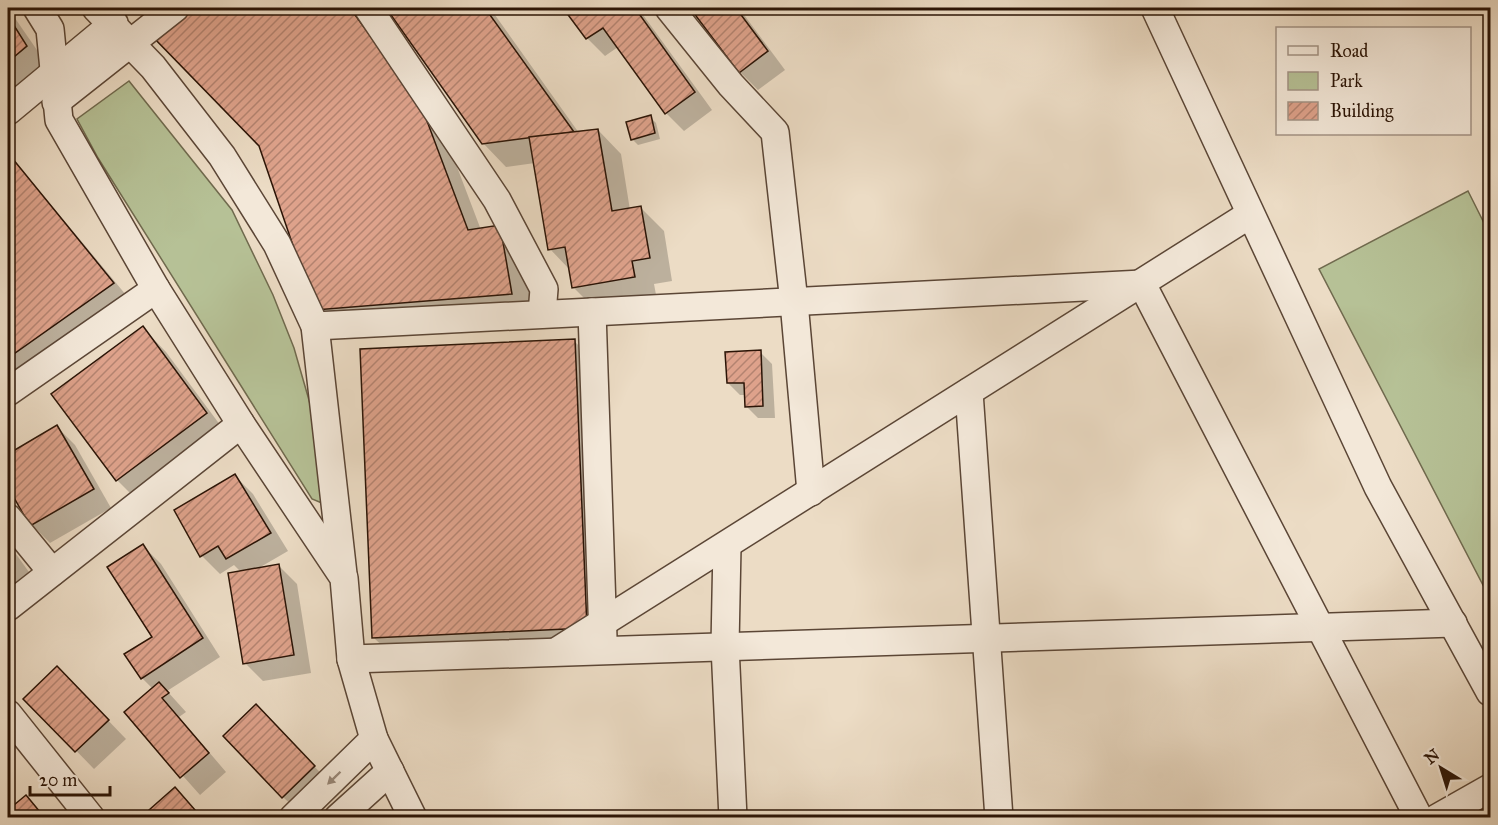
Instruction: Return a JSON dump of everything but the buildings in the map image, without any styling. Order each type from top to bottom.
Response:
[{"type":"street","points":[[37,8],[50,29],[59,120],[156,289],[241,424],[344,578]]},
{"type":"street","points":[[8,111],[55,89],[114,24],[175,8]]},
{"type":"street","points":[[368,8],[496,200],[544,289],[542,315]]},
{"type":"street","points":[[669,8],[731,85],[775,132],[794,302],[811,492]]},
{"type":"street","points":[[1155,8],[1249,215],[1378,487],[1491,692]]},
{"type":"street","points":[[114,24],[153,67],[222,156],[277,244],[315,326],[351,658],[374,739],[413,818]]},
{"type":"street","points":[[351,658],[556,652],[603,638],[727,546],[1249,215]]},
{"type":"street","points":[[315,326],[1142,284]]},
{"type":"street","points":[[1142,284],[1419,818]]},
{"type":"street","points":[[8,392],[156,289]]},
{"type":"street","points":[[592,312],[603,638]]},
{"type":"street","points":[[969,392],[984,638],[999,818]]},
{"type":"street","points":[[8,607],[241,424]]},
{"type":"street","points":[[8,518],[52,572]]},
{"type":"street","points":[[727,546],[725,646],[732,818]]},
{"type":"street","points":[[603,638],[725,646],[1453,623]]},
{"type":"street","points":[[8,714],[91,818]]},
{"type":"street","points":[[293,818],[374,739]]},
{"type":"street","points":[[338,818],[390,771]]},
{"type":"street","points":[[1437,818],[1491,788]]},
{"type":"green space","points":[[129,81],[232,210],[273,295],[294,348],[315,421],[322,503],[312,499],[98,158],[77,119]]},
{"type":"green space","points":[[1468,191],[1490,235],[1490,584],[1484,587],[1319,269]]}]
